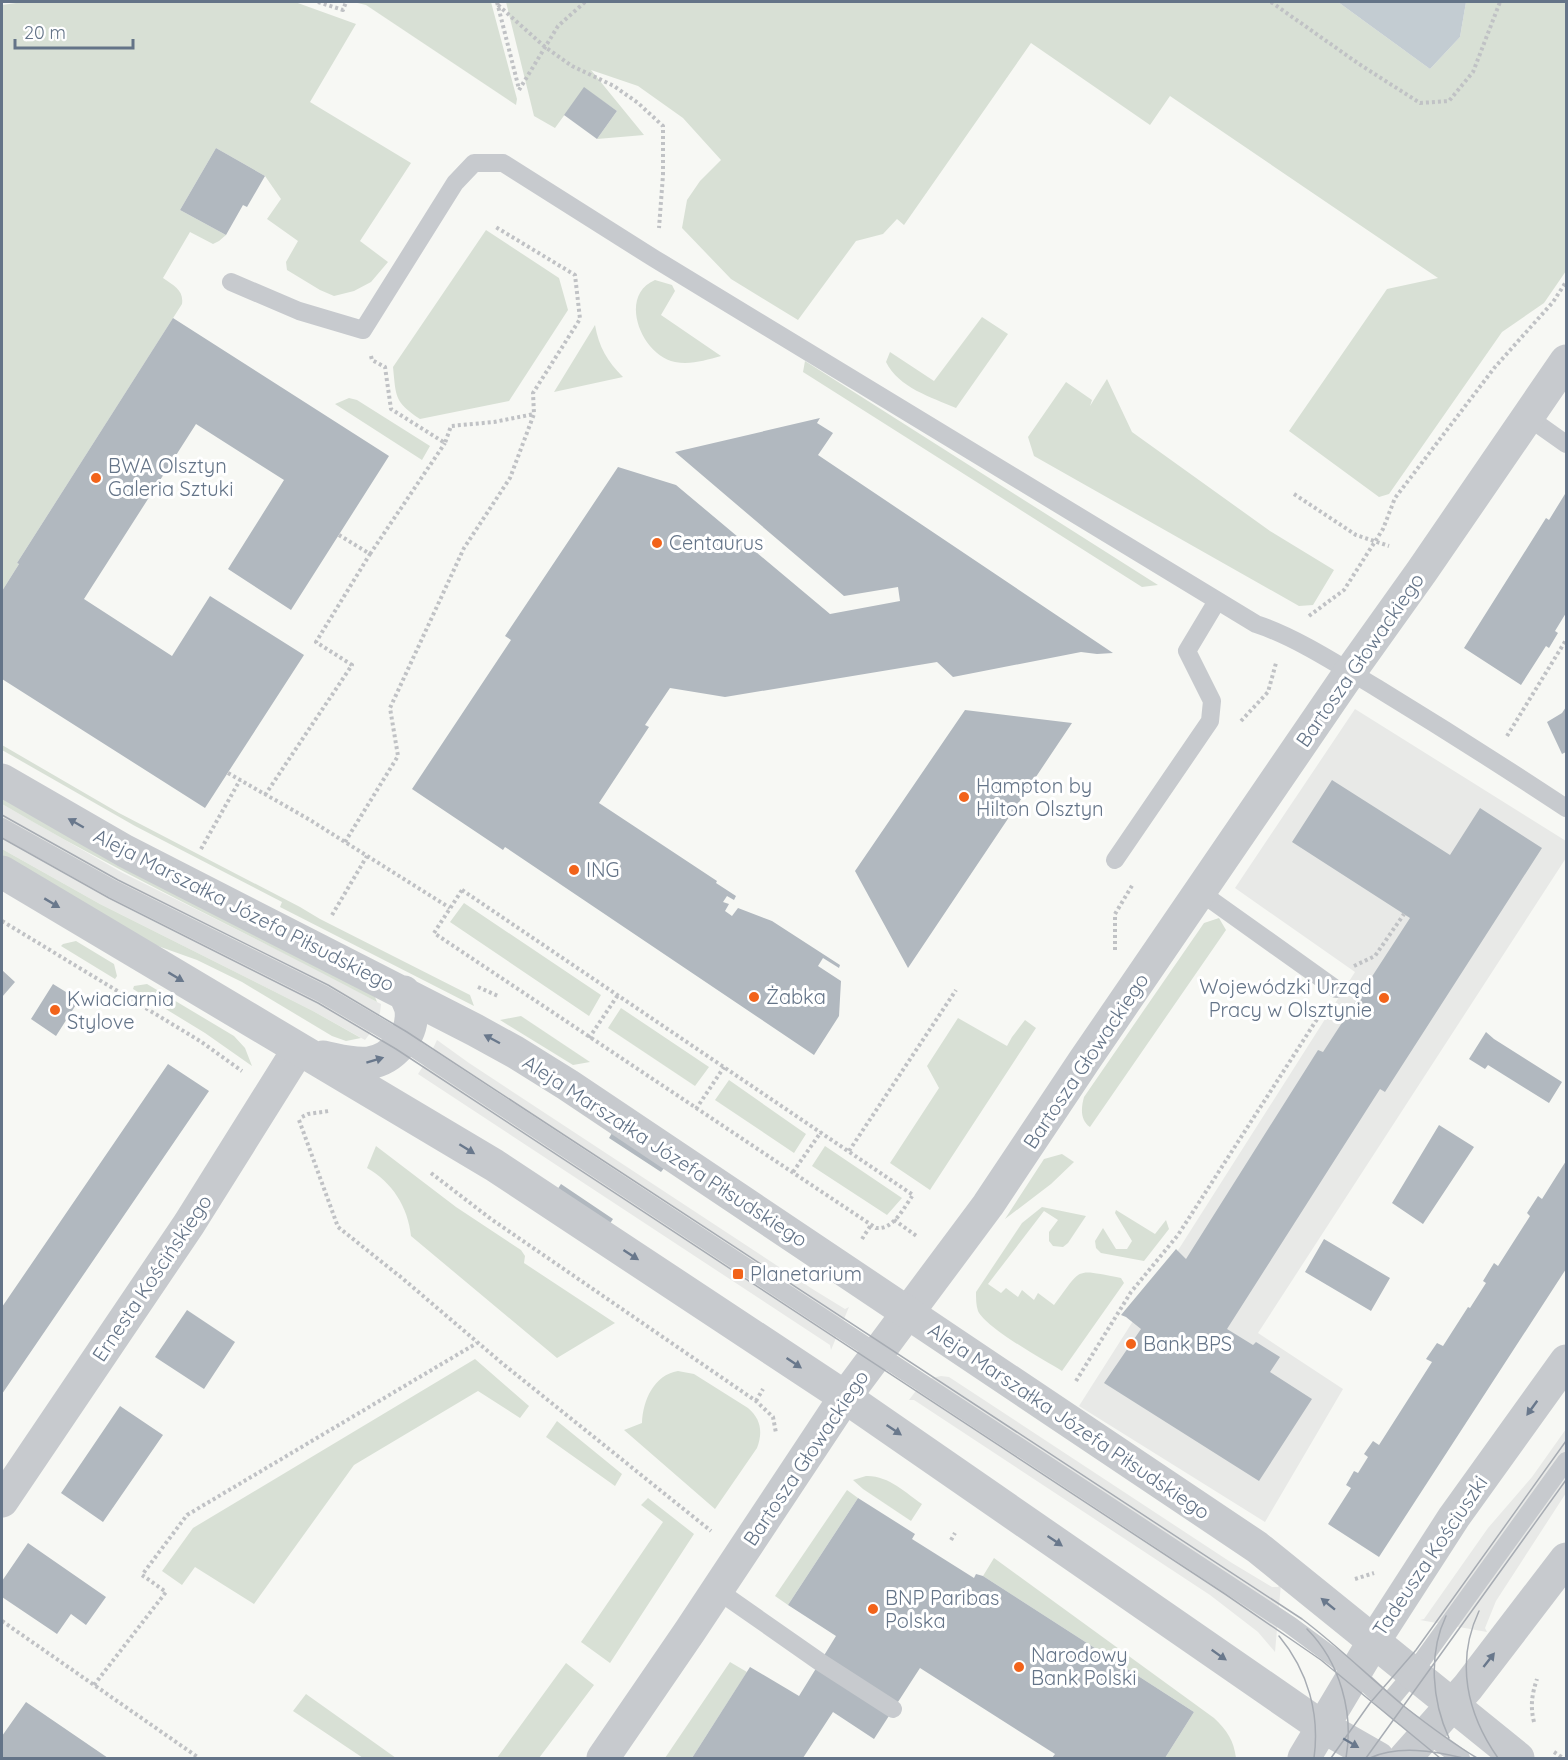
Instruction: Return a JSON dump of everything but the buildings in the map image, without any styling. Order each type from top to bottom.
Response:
[{"type":"street","name":"Bartosza Głowackiego","points":[[603,1758],[845,1397],[988,1205],[1350,672],[1422,572],[1566,361]]},
{"type":"street","name":"Aleja Marszałka Józefa Piłsudskiego","points":[[2,780],[125,851],[404,992],[515,1052],[568,1085],[1257,1547],[1518,1758]]},
{"type":"street","points":[[2,872],[494,1166],[845,1397],[1324,1726],[1378,1758]]},
{"type":"street","points":[[298,1050],[350,1063],[369,1063],[383,1058],[403,1041],[411,1018],[411,1008],[404,992]]},
{"type":"street","name":"Ernesta Kościńskiego","points":[[2,1502],[189,1224],[298,1050]]},
{"type":"street","name":"Tadeusza Kościuszki","points":[[1305,1758],[1374,1641],[1459,1510],[1566,1361]]},
{"type":"street","points":[[1405,1758],[1475,1678],[1566,1559]]},
{"type":"lane","points":[[231,282],[299,311],[363,330],[455,183],[474,164],[503,163],[655,259],[1217,601],[1256,624],[1274,630],[1350,672],[1566,808]]},
{"type":"lane","points":[[1528,417],[1566,444]]},
{"type":"lane","points":[[1115,860],[1210,721],[1212,701],[1187,651],[1217,601]]},
{"type":"lane","points":[[2,827],[124,895],[323,994],[403,1041],[1290,1625],[1355,1673],[1426,1734],[1461,1758]]},
{"type":"lane","points":[[1200,892],[1336,989]]},
{"type":"lane","points":[[1388,1703],[1413,1673],[1566,1461]]},
{"type":"lane","points":[[717,1590],[820,1662],[893,1709]]},
{"type":"path","points":[[318,2],[343,10],[346,2]]},
{"type":"path","points":[[498,3],[519,90],[558,26],[585,2]]},
{"type":"path","points":[[1271,2],[1359,64],[1420,103],[1449,101],[1473,72],[1500,2]]},
{"type":"path","points":[[498,3],[545,47],[572,66],[614,86],[638,103],[663,126],[663,175],[655,259]]},
{"type":"path","points":[[345,842],[398,756],[390,708],[464,548],[510,478],[534,414],[533,393],[580,319],[575,275],[494,226]]},
{"type":"path","points":[[1305,619],[1344,590],[1383,529],[1395,498],[1495,367],[1553,302],[1566,282]]},
{"type":"path","points":[[363,330],[372,360],[385,367],[391,409],[446,443]]},
{"type":"path","points":[[266,795],[352,665],[316,642],[370,554],[446,443],[451,426],[494,422],[534,414]]},
{"type":"path","points":[[1294,494],[1356,535],[1389,546]]},
{"type":"path","points":[[339,535],[370,554]]},
{"type":"path","points":[[1504,741],[1566,640]]},
{"type":"path","points":[[228,773],[345,842],[450,908]]},
{"type":"path","points":[[204,843],[240,780]]},
{"type":"path","points":[[339,902],[367,856]]},
{"type":"path","points":[[462,890],[913,1195],[887,1227],[876,1228],[434,933],[450,908],[462,890]]},
{"type":"path","points":[[1071,1389],[1131,1292],[1178,1235],[1350,968],[1376,956],[1404,914]]},
{"type":"path","points":[[2,921],[200,1041],[248,1075]]},
{"type":"path","points":[[849,1151],[956,990]]},
{"type":"path","points":[[589,1038],[618,995]]},
{"type":"path","points":[[696,1109],[724,1066]]},
{"type":"path","points":[[298,1119],[324,1110],[333,1111]]},
{"type":"path","points":[[291,1114],[298,1119],[338,1227],[477,1343],[714,1533]]},
{"type":"path","points":[[793,1172],[821,1132]]},
{"type":"path","points":[[423,1167],[491,1219],[756,1401],[773,1417],[776,1425],[775,1440]]},
{"type":"path","points":[[894,1220],[921,1239]]},
{"type":"path","points":[[94,1685],[166,1592],[142,1575],[187,1515],[477,1343]]},
{"type":"path","points":[[756,1401],[763,1389]]},
{"type":"path","points":[[951,1540],[955,1533]]},
{"type":"path","points":[[2,1621],[200,1758]]},
{"type":"path","points":[[1536,1729],[1532,1712],[1532,1696],[1537,1679]]},
{"type":"path","points":[[1549,1748],[1563,1758]]},
{"type":"shaded area","points":[[23,2],[295,2],[356,24],[310,102],[411,163],[360,241],[388,262],[371,282],[354,291],[334,296],[287,270],[286,262],[298,241],[267,219],[281,199],[265,176],[216,148],[180,210],[226,235],[213,244],[190,232],[163,278],[180,292],[182,304],[17,563],[19,564],[2,591],[2,5]]},
{"type":"shaded area","points":[[353,2],[491,2],[517,99],[516,105],[366,5]]},
{"type":"shaded area","points":[[506,2],[1338,2],[1430,69],[1460,37],[1466,2],[1566,2],[1566,271],[1544,303],[1502,332],[1389,494],[1379,497],[1289,431],[1387,289],[1438,278],[1170,96],[1150,125],[1031,43],[904,225],[897,219],[883,234],[856,241],[798,320],[731,279],[682,228],[687,200],[700,181],[721,160],[683,118],[638,86],[591,70],[644,135],[597,139],[617,111],[584,88],[555,128],[534,116]]},
{"type":"shaded area","points":[[1338,2],[1466,2],[1460,37],[1430,69]]},
{"type":"shaded area","points":[[486,230],[559,278],[568,310],[509,401],[420,419],[405,408],[398,398],[393,367]]},
{"type":"shaded area","points":[[655,280],[672,285],[675,291],[661,315],[721,356],[698,362],[681,363],[663,357],[653,349],[644,338],[638,325],[636,311],[637,299],[644,288]]},
{"type":"shaded area","points":[[982,317],[1008,334],[956,408],[907,385],[899,379],[886,362],[890,352],[934,381]]},
{"type":"shaded area","points":[[595,325],[605,353],[623,377],[554,392]]},
{"type":"shaded area","points":[[805,361],[1158,585],[1142,587],[803,372]]},
{"type":"shaded area","points":[[1107,379],[1132,432],[1270,531],[1334,570],[1313,605],[1299,606],[1034,456],[1028,437],[1066,382],[1092,400],[1090,406]]},
{"type":"shaded area","points":[[349,398],[357,400],[430,446],[422,460],[335,404]]},
{"type":"shaded area","points":[[1355,709],[1566,841],[1566,858],[1258,1333],[1343,1389],[1265,1522],[1079,1406],[1355,972],[1235,888]]},
{"type":"shaded area","points":[[2,745],[119,813],[470,995],[474,1006],[280,907],[282,902],[135,826],[2,750]]},
{"type":"shaded area","points":[[2,792],[375,997],[377,1002],[141,881],[48,830],[2,804]]},
{"type":"shaded area","points":[[2,804],[121,872],[332,977],[381,1004],[380,1013],[371,1032],[365,1040],[313,1011],[100,904],[2,849]]},
{"type":"shaded area","points":[[2,849],[100,904],[313,1011],[361,1038],[346,1041],[332,1036],[242,982],[197,960],[155,945],[2,858]]},
{"type":"shaded area","points":[[464,903],[601,995],[589,1016],[450,922]]},
{"type":"shaded area","points":[[1219,918],[1226,930],[1090,1127],[1084,1121],[1082,1114],[1084,1097],[1204,923]]},
{"type":"shaded area","points":[[76,941],[114,964],[117,976],[115,979],[61,946]]},
{"type":"shaded area","points":[[147,984],[234,1036],[245,1048],[252,1066],[205,1033],[133,989],[134,986]]},
{"type":"shaded area","points":[[621,1008],[709,1067],[695,1086],[608,1028]]},
{"type":"shaded area","points":[[521,1016],[590,1062],[573,1065],[500,1020]]},
{"type":"shaded area","points":[[958,1018],[1007,1046],[1025,1020],[1036,1028],[930,1190],[890,1163],[939,1088],[927,1066]]},
{"type":"shaded area","points":[[437,1040],[814,1290],[845,1309],[849,1307],[831,1350],[830,1345],[418,1074]]},
{"type":"shaded area","points":[[729,1080],[806,1134],[794,1153],[715,1100]]},
{"type":"shaded area","points":[[376,1146],[456,1207],[521,1250],[525,1256],[524,1263],[615,1323],[557,1358],[411,1236],[406,1215],[397,1196],[384,1180],[367,1168]]},
{"type":"shaded area","points":[[825,1146],[902,1198],[887,1215],[812,1166]]},
{"type":"shaded area","points":[[1062,1154],[1074,1162],[1051,1184],[1005,1219],[1044,1159]]},
{"type":"shaded area","points":[[1042,1207],[1086,1216],[1068,1243],[1063,1247],[1053,1246],[1049,1241],[1049,1232],[1058,1220],[1044,1211],[988,1284],[1001,1293],[1006,1288],[1018,1297],[1022,1290],[1034,1300],[1038,1293],[1054,1305],[1075,1277],[1080,1274],[1094,1273],[1121,1278],[1124,1283],[1062,1371],[992,1326],[983,1318],[976,1304],[976,1292],[1022,1223]]},
{"type":"shaded area","points":[[1116,1210],[1155,1234],[1166,1220],[1169,1229],[1144,1261],[1101,1253],[1096,1248],[1095,1241],[1103,1228],[1116,1249],[1127,1249],[1132,1241],[1115,1213]]},
{"type":"shaded area","points":[[475,1359],[529,1406],[520,1418],[478,1391],[354,1465],[254,1604],[195,1567],[182,1585],[162,1571],[193,1528]]},
{"type":"shaded area","points":[[678,1371],[694,1374],[748,1408],[760,1426],[757,1448],[715,1509],[624,1430],[642,1423],[651,1390],[662,1378]]},
{"type":"shaded area","points":[[949,1377],[1232,1563],[1272,1587],[1278,1587],[1281,1583],[1275,1652],[1258,1632],[1210,1595],[914,1400],[909,1400],[927,1379]]},
{"type":"shaded area","points":[[557,1421],[622,1474],[615,1486],[546,1437]]},
{"type":"shaded area","points":[[1566,1429],[1566,1493],[1496,1601],[1485,1628],[1487,1632],[1420,1620],[1424,1619],[1488,1528],[1532,1477]]},
{"type":"shaded area","points":[[866,1476],[882,1478],[922,1504],[911,1521],[853,1480]]},
{"type":"shaded area","points":[[847,1490],[858,1498],[788,1605],[775,1596]]},
{"type":"shaded area","points":[[648,1498],[694,1534],[610,1663],[581,1642],[663,1522],[641,1505]]},
{"type":"shaded area","points":[[994,1558],[1214,1718],[1229,1736],[1236,1758],[1165,1758],[1194,1712],[983,1576]]},
{"type":"shaded area","points":[[730,1662],[747,1672],[692,1758],[665,1758]]},
{"type":"shaded area","points":[[566,1663],[594,1685],[539,1758],[497,1758]]},
{"type":"shaded area","points":[[306,1694],[396,1758],[363,1758],[293,1711]]},
{"type":"tram line","points":[[2,815],[118,880],[328,985],[407,1032],[1302,1619],[1405,1707],[1440,1734],[1477,1758]]},
{"type":"tram line","points":[[2,838],[109,898],[318,1003],[396,1049],[1225,1594],[1321,1660],[1440,1758]]},
{"type":"tram line","points":[[1331,1758],[1370,1703],[1416,1650],[1566,1441]]},
{"type":"tram line","points":[[1366,1758],[1566,1480]]},
{"type":"tram line","points":[[1479,1611],[1467,1649],[1468,1687],[1479,1724],[1498,1758]]},
{"type":"tram line","points":[[1446,1616],[1436,1646],[1434,1677],[1439,1709],[1449,1738]]},
{"type":"tram line","points":[[1307,1629],[1328,1657],[1342,1689],[1348,1724],[1346,1758]]},
{"type":"tram line","points":[[1279,1636],[1298,1664],[1310,1694],[1315,1725],[1314,1758]]},
{"type":"tram line","points":[[1370,1758],[1404,1750],[1428,1751],[1463,1758]]},
{"type":"place","name":"BWA Olsztyn Galeria Sztuki","points":[[96,478]]},
{"type":"place","name":"Centaurus","points":[[657,543]]},
{"type":"place","name":"Hampton by Hilton Olsztyn","points":[[964,797]]},
{"type":"place","name":"ING","points":[[574,870]]},
{"type":"place","name":"Żabka","points":[[754,997]]},
{"type":"place","name":"Wojewódzki Urząd Pracy w Olsztynie","points":[[1384,998]]},
{"type":"place","name":"Kwiaciarnia Stylove","points":[[55,1010]]},
{"type":"place","name":"Planetarium","points":[[738,1274]]},
{"type":"place","name":"Bank BPS","points":[[1131,1344]]},
{"type":"place","name":"BNP Paribas Polska","points":[[873,1609]]},
{"type":"place","name":"Narodowy Bank Polski","points":[[1019,1667]]}]
